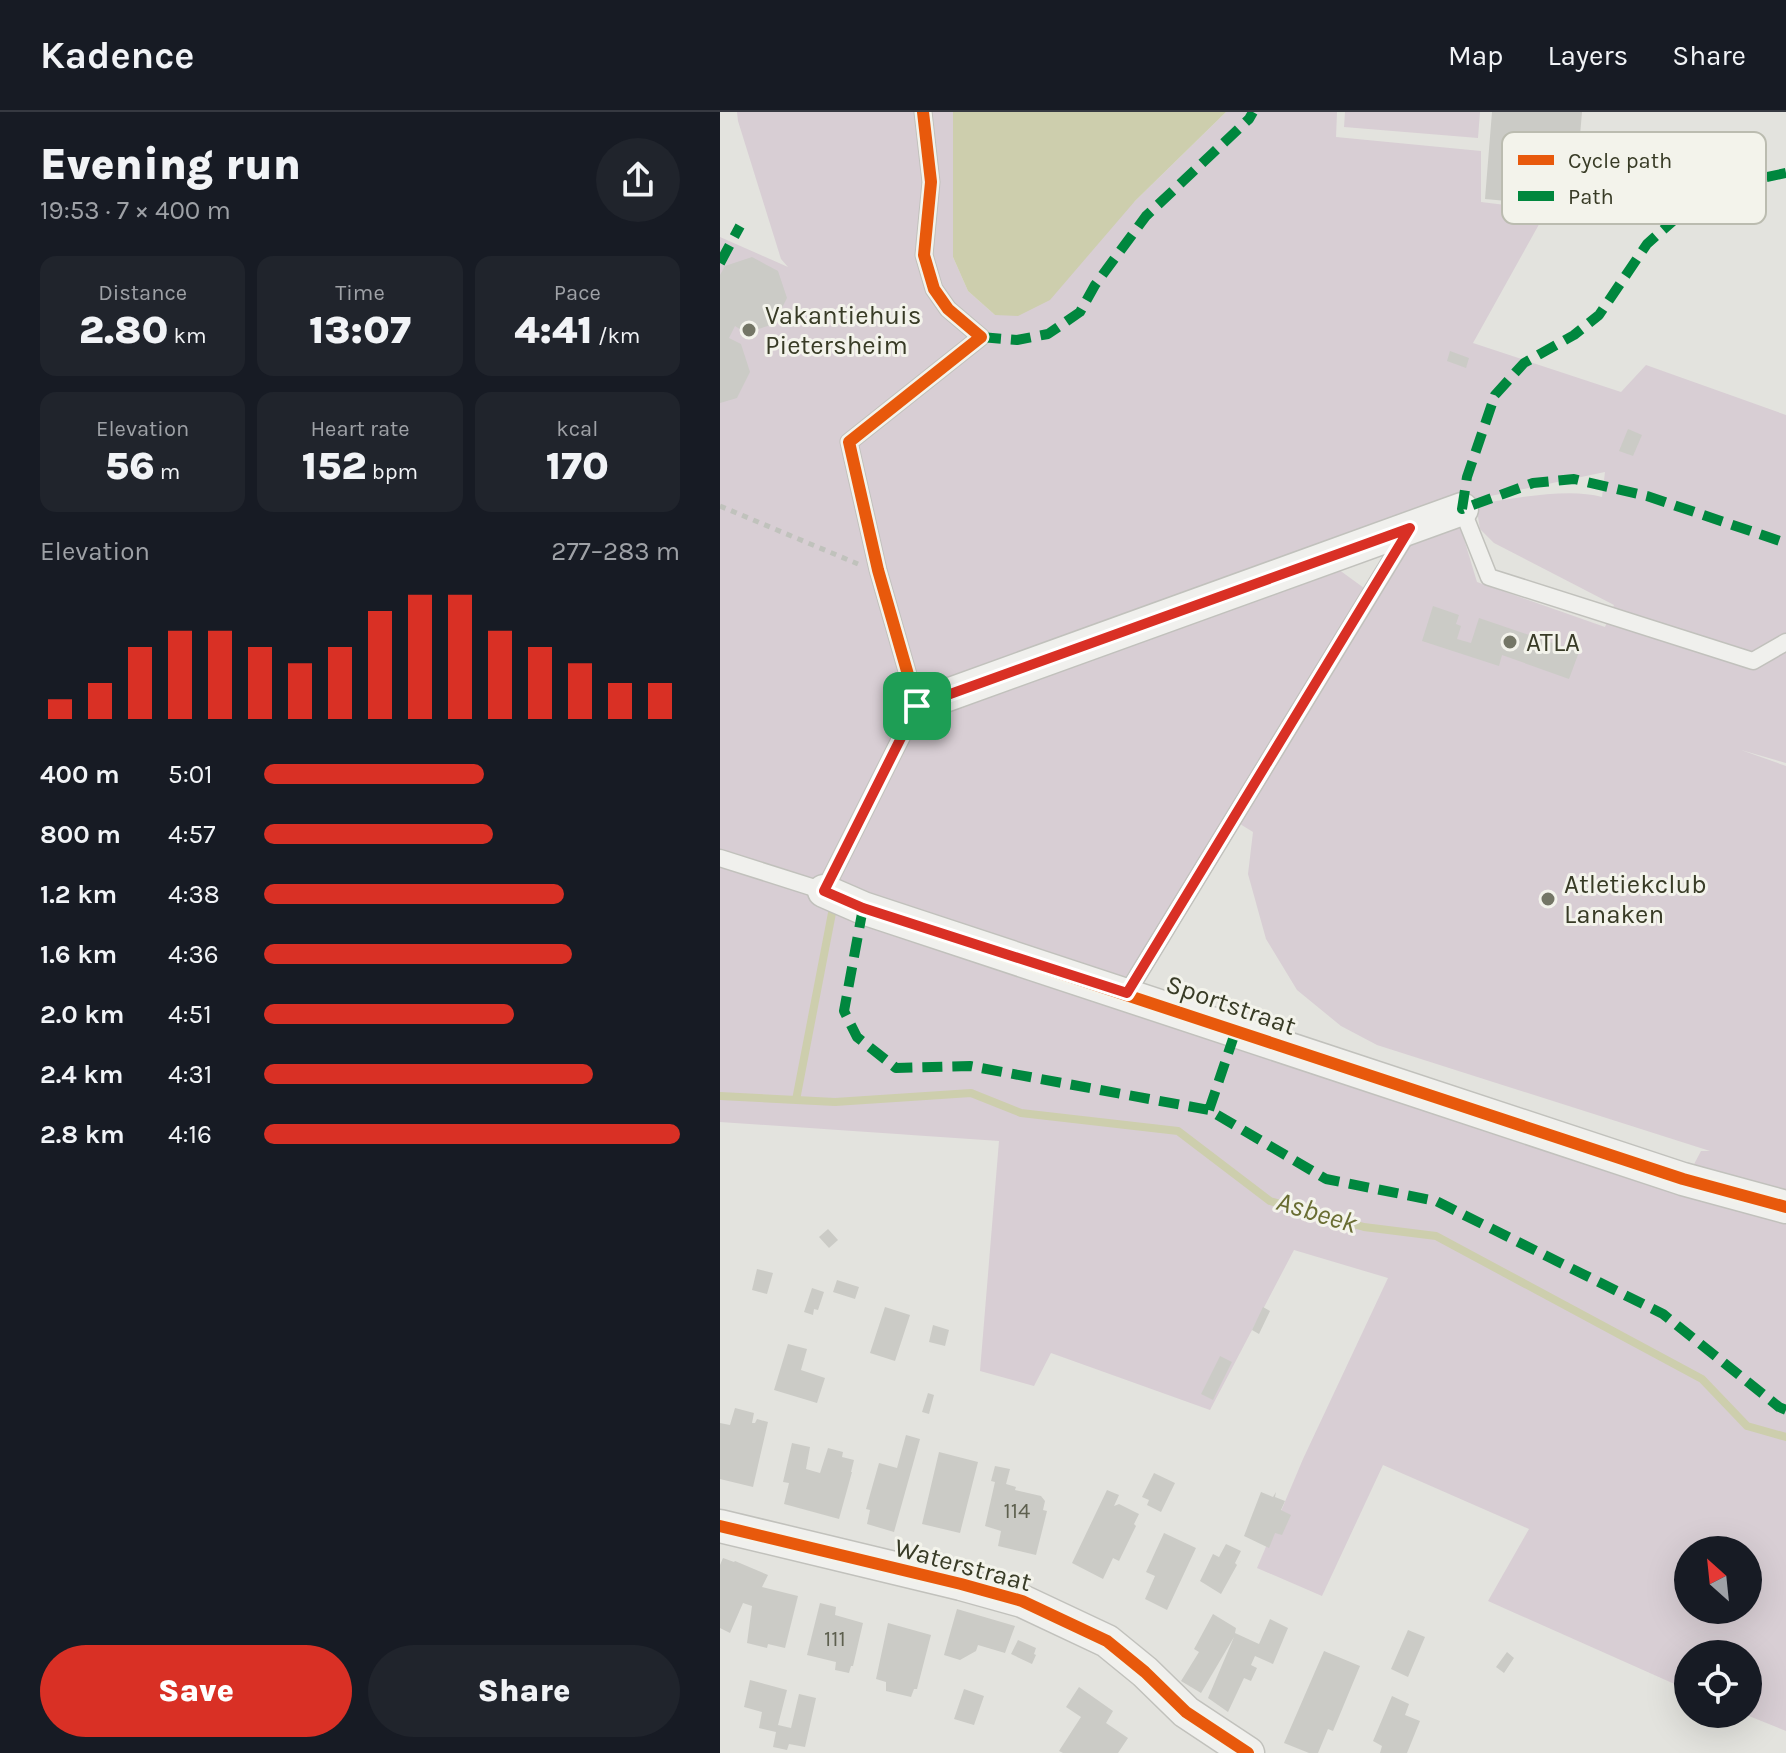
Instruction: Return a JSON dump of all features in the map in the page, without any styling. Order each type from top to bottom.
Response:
[{"type":"street","points":[[917,706],[1462,509]]},
{"type":"street","name":"Sportstraat","points":[[824,891],[863,908],[1683,1179],[1786,1207]]},
{"type":"street","name":"Waterstraat","points":[[720,1526],[1022,1601],[1107,1641],[1186,1712],[1248,1753]]},
{"type":"lane","points":[[720,858],[824,891],[917,706],[878,570],[849,442],[981,337],[948,309],[934,289],[924,255],[931,182],[923,112]]},
{"type":"lane","points":[[1462,509],[1489,577],[1753,661],[1786,642]]},
{"type":"lane","points":[[1127,993],[1410,528]]},
{"type":"path","points":[[720,506],[851,562],[878,570]]},
{"type":"shaded area","points":[[737,112],[953,112],[953,257],[968,291],[995,315],[1135,201],[1226,112],[1337,112],[1336,137],[1481,151],[1481,202],[1502,205],[1502,224],[1539,224],[1473,343],[1621,392],[1646,365],[1786,415],[1786,763],[1741,750],[1786,766],[1786,1731],[1762,1721],[1762,1640],[1674,1640],[1674,1684],[1488,1601],[1529,1529],[1383,1465],[1322,1596],[1257,1568],[1303,1459],[1388,1278],[1294,1250],[1210,1410],[1051,1353],[1034,1386],[980,1371],[999,1141],[720,1122],[720,237],[788,267],[781,259]],"holes":[[[1605,472],[1602,497],[1588,494],[1522,497],[1476,504],[1480,529],[1494,543],[1614,605],[1605,627],[1477,582],[1461,529],[1445,523],[1411,540],[1240,824],[1253,832],[1248,874],[1266,939],[1297,990],[1341,1026],[1377,1045],[1710,1151],[1701,1151],[1682,1187],[1113,996],[1278,739],[1364,588],[1331,564],[1053,666],[1038,644],[1443,506]]]},
{"type":"shaded area","points":[[953,112],[1226,112],[1135,201],[1050,300],[1018,316],[995,315],[968,291],[953,257]]},
{"type":"shaded area","points":[[1345,112],[1480,112],[1478,138],[1344,127]]},
{"type":"building","points":[[1492,112],[1582,112],[1580,132],[1502,132],[1502,201],[1485,199]]},
{"type":"building","name":"Vakantiehuis Pietersheim","points":[[752,257],[778,271],[787,298],[774,324],[746,333],[735,326],[729,338],[741,344],[750,372],[737,398],[720,403],[720,275],[725,266]]},
{"type":"building","points":[[1450,351],[1469,358],[1466,368],[1447,361]]},
{"type":"building","points":[[1628,429],[1642,435],[1633,456],[1619,451]]},
{"type":"building","name":"ATLA","points":[[1433,606],[1459,615],[1456,624],[1461,626],[1457,639],[1471,643],[1479,618],[1579,652],[1569,679],[1502,655],[1499,666],[1422,641]]},
{"type":"building","points":[[828,1229],[838,1240],[829,1248],[819,1237]]},
{"type":"building","points":[[757,1269],[773,1273],[767,1294],[752,1290]]},
{"type":"building","points":[[837,1280],[859,1287],[855,1299],[833,1292]]},
{"type":"building","points":[[812,1288],[824,1292],[813,1315],[804,1312]]},
{"type":"building","points":[[885,1307],[910,1315],[895,1361],[870,1353]]},
{"type":"building","points":[[1263,1307],[1270,1311],[1259,1334],[1252,1330]]},
{"type":"building","points":[[933,1325],[949,1330],[945,1346],[929,1342]]},
{"type":"building","points":[[788,1344],[807,1349],[801,1370],[825,1378],[817,1403],[774,1390]]},
{"type":"building","points":[[1220,1356],[1232,1362],[1213,1400],[1201,1394]]},
{"type":"building","points":[[928,1393],[934,1395],[929,1414],[922,1412]]},
{"type":"building","points":[[735,1408],[754,1413],[752,1423],[757,1419],[768,1422],[753,1487],[720,1479],[720,1423],[730,1425]]},
{"type":"building","points":[[906,1435],[920,1439],[894,1532],[867,1524],[870,1510],[866,1509],[879,1463],[897,1468]]},
{"type":"building","points":[[792,1443],[810,1447],[806,1469],[820,1473],[828,1448],[843,1452],[842,1457],[854,1460],[839,1519],[784,1504],[789,1483],[783,1482]]},
{"type":"building","points":[[939,1452],[978,1462],[960,1533],[922,1524]]},
{"type":"building","points":[[995,1466],[1010,1469],[1006,1484],[1016,1487],[1015,1490],[1041,1496],[1045,1501],[1043,1510],[1047,1511],[1036,1555],[998,1546],[1001,1531],[985,1526],[995,1482],[991,1481]]},
{"type":"building","points":[[1154,1473],[1175,1483],[1161,1512],[1147,1505],[1149,1500],[1142,1497]]},
{"type":"building","points":[[1107,1490],[1119,1495],[1114,1506],[1119,1504],[1139,1514],[1119,1561],[1113,1558],[1103,1579],[1072,1563]]},
{"type":"building","points":[[1261,1492],[1273,1497],[1276,1492],[1275,1497],[1285,1501],[1281,1510],[1291,1515],[1282,1535],[1275,1533],[1269,1548],[1244,1536]]},
{"type":"building","points":[[1164,1533],[1196,1548],[1167,1610],[1145,1599],[1155,1576],[1146,1572]]},
{"type":"building","points":[[1226,1544],[1241,1551],[1221,1594],[1200,1581],[1213,1554],[1219,1557]]},
{"type":"building","points":[[723,1558],[768,1575],[762,1587],[798,1596],[785,1648],[747,1643],[752,1606],[743,1603],[730,1633],[720,1628],[720,1565]]},
{"type":"building","points":[[820,1603],[836,1607],[835,1615],[863,1623],[849,1673],[835,1670],[836,1662],[807,1655]]},
{"type":"building","points":[[957,1609],[1015,1626],[1005,1653],[978,1645],[976,1651],[960,1660],[944,1655]]},
{"type":"building","points":[[1213,1614],[1236,1628],[1235,1633],[1259,1644],[1270,1619],[1288,1628],[1273,1664],[1255,1656],[1251,1665],[1257,1668],[1251,1681],[1244,1678],[1228,1712],[1208,1698],[1234,1637],[1201,1693],[1181,1681],[1199,1652],[1194,1649]]},
{"type":"building","points":[[888,1623],[931,1635],[917,1689],[911,1697],[886,1691],[886,1682],[876,1679]]},
{"type":"building","points":[[1408,1630],[1425,1637],[1408,1677],[1391,1669]]},
{"type":"building","points":[[1018,1640],[1036,1648],[1032,1664],[1011,1654]]},
{"type":"building","points":[[1324,1651],[1360,1666],[1333,1731],[1328,1729],[1318,1753],[1309,1753],[1284,1743]]},
{"type":"building","points":[[1507,1652],[1514,1658],[1504,1673],[1496,1667]]},
{"type":"building","points":[[750,1680],[787,1690],[778,1725],[791,1728],[799,1694],[816,1698],[805,1747],[789,1744],[787,1750],[773,1747],[776,1732],[759,1728],[762,1712],[744,1707]]},
{"type":"building","points":[[1079,1687],[1113,1711],[1106,1723],[1128,1738],[1118,1753],[1059,1751],[1081,1717],[1066,1707]]},
{"type":"building","points":[[964,1689],[984,1696],[974,1725],[954,1719]]},
{"type":"building","points":[[1392,1696],[1409,1704],[1405,1715],[1420,1721],[1407,1753],[1380,1753],[1382,1746],[1373,1741]]},
{"type":"waterway","points":[[796,1100],[832,913]]},
{"type":"waterway","name":"Asbeek","points":[[720,1096],[835,1102],[971,1093],[1021,1113],[1178,1131],[1270,1201],[1364,1227],[1436,1236],[1702,1379],[1747,1426],[1786,1437]]},
{"type":"marked path","points":[[981,337],[1017,340],[1048,334],[1080,312],[1095,285],[1146,216],[1253,112]]},
{"type":"marked path","points":[[1766,177],[1786,173]]},
{"type":"marked path","points":[[1670,224],[1647,244],[1599,315],[1574,335],[1524,363],[1495,395],[1467,477],[1462,509],[1533,483],[1574,479],[1647,496],[1786,543]]},
{"type":"marked path","points":[[720,263],[740,226]]},
{"type":"marked path","points":[[863,908],[844,1011],[857,1037],[896,1068],[970,1066],[1209,1110],[1326,1179],[1436,1201],[1663,1314],[1786,1410]]},
{"type":"marked path","points":[[1209,1110],[1236,1030]]},
{"type":"cycle path","points":[[923,112],[931,182],[924,255],[934,289],[948,309],[981,337],[849,442],[878,570],[917,706],[824,891],[863,908],[1683,1179],[1786,1207]]},
{"type":"cycle path","points":[[720,1526],[1022,1601],[1107,1641],[1186,1712],[1248,1753]]},
{"type":"place","name":"Vakantiehuis Pietersheim","points":[[749,330]]},
{"type":"place","name":"ATLA","points":[[1510,642]]},
{"type":"place","name":"Atletiekclub Lanaken","points":[[1548,899]]},
{"type":"route","points":[[1410,528],[1127,993],[863,908],[824,891],[917,706],[1410,528]]}]
